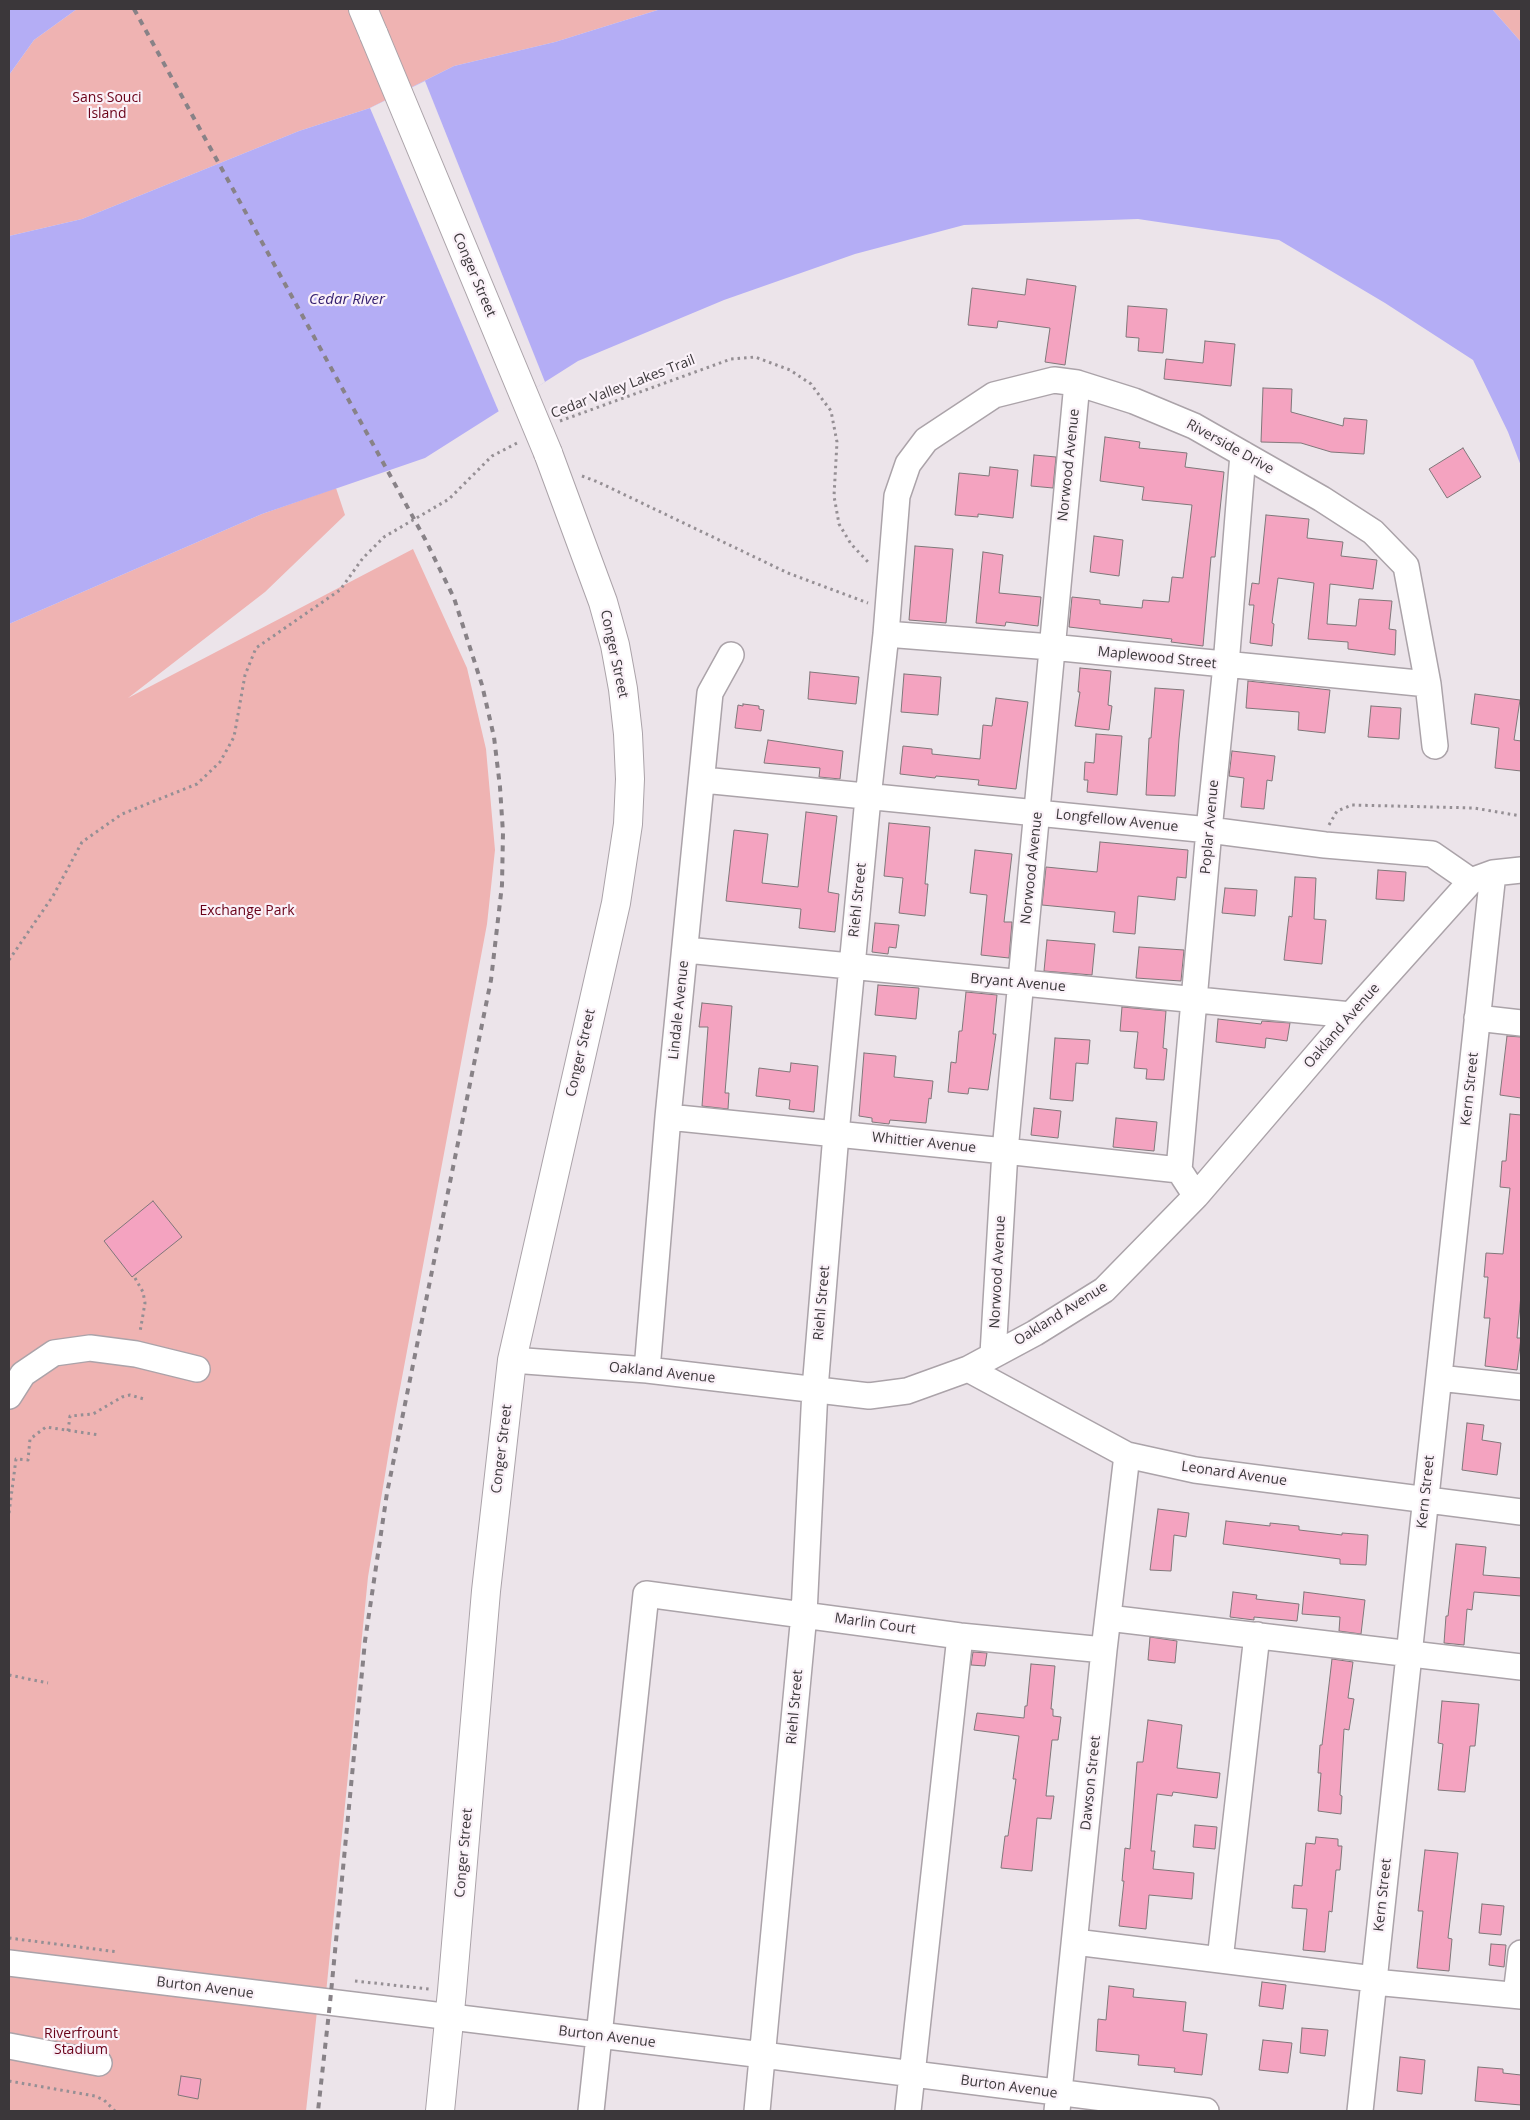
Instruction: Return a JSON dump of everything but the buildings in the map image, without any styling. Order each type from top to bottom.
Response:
[{"type":"main road","name":"Conger Street","points":[[363,9],[550,459],[603,602],[615,645],[623,689],[630,779],[628,824],[616,904],[512,1360],[486,1592],[451,2004],[440,2111]]},
{"type":"street","name":"Riverside Drive","points":[[897,496],[908,464],[926,440],[994,395],[1054,380],[1077,383],[1134,401],[1194,426],[1322,499],[1373,532],[1406,566],[1428,684],[1435,746]]},
{"type":"street","name":"Norwood Avenue","points":[[993,1354],[1005,1151],[1077,383]]},
{"type":"street","name":"Poplar Avenue","points":[[1179,1170],[1209,830],[1226,665],[1243,454]]},
{"type":"street","name":"Riehl Street","points":[[757,2111],[804,1614],[814,1390],[836,1134],[888,610],[897,496]]},
{"type":"street","name":"Maplewood Street","points":[[888,610],[1051,647],[1428,684]]},
{"type":"street","name":"Lindale Avenue","points":[[647,1370],[668,1117],[703,780],[710,693],[731,655]]},
{"type":"street","name":"Longfellow Avenue","points":[[703,780],[868,798],[1209,830],[1325,845],[1432,854],[1482,877]]},
{"type":"street","points":[[1482,877],[1521,870]]},
{"type":"street","name":"Oakland Avenue","points":[[512,1360],[647,1370],[870,1396],[907,1391],[968,1369],[1035,1333],[1104,1290],[1196,1196],[1351,1015],[1482,877]]},
{"type":"street","name":"Kern Street","points":[[1360,2111],[1477,1018],[1482,877]]},
{"type":"street","name":"Bryant Avenue","points":[[686,950],[1351,1015]]},
{"type":"street","points":[[1477,1018],[1521,1023]]},
{"type":"street","name":"Whittier Avenue","points":[[668,1117],[1179,1170]]},
{"type":"street","points":[[1179,1170],[1196,1196]]},
{"type":"street","points":[[9,1396],[23,1374],[54,1353],[90,1348],[140,1355],[197,1369]]},
{"type":"street","name":"Leonard Avenue","points":[[968,1369],[1127,1455],[1194,1470],[1521,1512]]},
{"type":"street","points":[[1439,1378],[1521,1387]]},
{"type":"street","name":"Dawson Street","points":[[1058,2102],[1104,1650],[1127,1455]]},
{"type":"street","name":"Marlin Court","points":[[599,2036],[646,1594],[960,1636],[1104,1650]]},
{"type":"street","points":[[1108,1618],[1521,1667]]},
{"type":"street","points":[[1220,1960],[1257,1635]]},
{"type":"street","points":[[908,2111],[960,1636]]},
{"type":"street","points":[[1074,1942],[1374,1980],[1519,1995],[1521,1953]]},
{"type":"street","name":"Burton Avenue","points":[[9,1964],[451,2004],[599,2036],[912,2074],[1058,2102],[1206,2111]]},
{"type":"street","points":[[591,2111],[599,2036]]},
{"type":"street","points":[[9,2046],[99,2063]]},
{"type":"path","name":"Cedar Valley Lakes Trail","points":[[557,422],[731,359],[755,357],[790,370],[810,384],[831,411],[837,442],[834,496],[839,524],[888,610]]},
{"type":"path","points":[[9,960],[53,896],[82,842],[122,814],[197,784],[220,762],[234,737],[245,675],[256,648],[340,590],[363,558],[384,537],[449,499],[492,456],[525,439]]},
{"type":"path","points":[[550,459],[788,573],[888,610]]},
{"type":"path","points":[[1325,845],[1330,822],[1337,811],[1352,805],[1474,808],[1521,816]]},
{"type":"path","points":[[135,1278],[143,1292],[145,1303],[139,1339],[140,1355]]},
{"type":"path","points":[[68,1431],[70,1416],[93,1414],[122,1397],[130,1396],[144,1399]]},
{"type":"path","points":[[9,1513],[16,1459],[28,1460],[30,1439],[46,1427],[99,1435]]},
{"type":"path","points":[[9,1676],[48,1683]]},
{"type":"path","points":[[9,1938],[125,1953]]},
{"type":"path","points":[[354,1981],[451,2004]]},
{"type":"path","points":[[9,2081],[95,2096],[104,2100],[115,2111]]},
{"type":"green space","name":"Sans Souci Island","points":[[77,9],[661,9],[555,42],[454,66],[370,108],[299,131],[82,219],[9,236],[9,75],[34,40]]},
{"type":"green space","points":[[1492,9],[1521,9],[1521,42]]},
{"type":"green space","name":"Exchange Park","points":[[336,488],[345,515],[265,592],[128,698],[413,549],[467,668],[486,749],[495,850],[487,924],[395,1415],[368,1577],[325,2003],[318,2002],[306,2111],[9,2111],[9,624],[262,514]]},
{"type":"water","points":[[9,9],[77,9],[34,40],[9,75]]},
{"type":"water","name":"Cedar River","points":[[661,9],[1492,9],[1521,42],[1521,466],[1508,432],[1473,360],[1385,303],[1279,240],[1138,219],[964,225],[855,254],[724,300],[578,361],[425,458],[262,514],[9,624],[9,236],[82,219],[299,131],[370,108],[454,66],[555,42]]},
{"type":"pier","points":[[425,81],[545,382],[499,412],[370,108]]},
{"type":"railway","points":[[134,9],[425,539],[454,598],[482,685],[494,737],[500,787],[503,833],[502,885],[491,980],[387,1493],[365,1641],[318,2111]]},
{"type":"park label","name":"Riverfrount Stadium","points":[[81,2042]]}]
